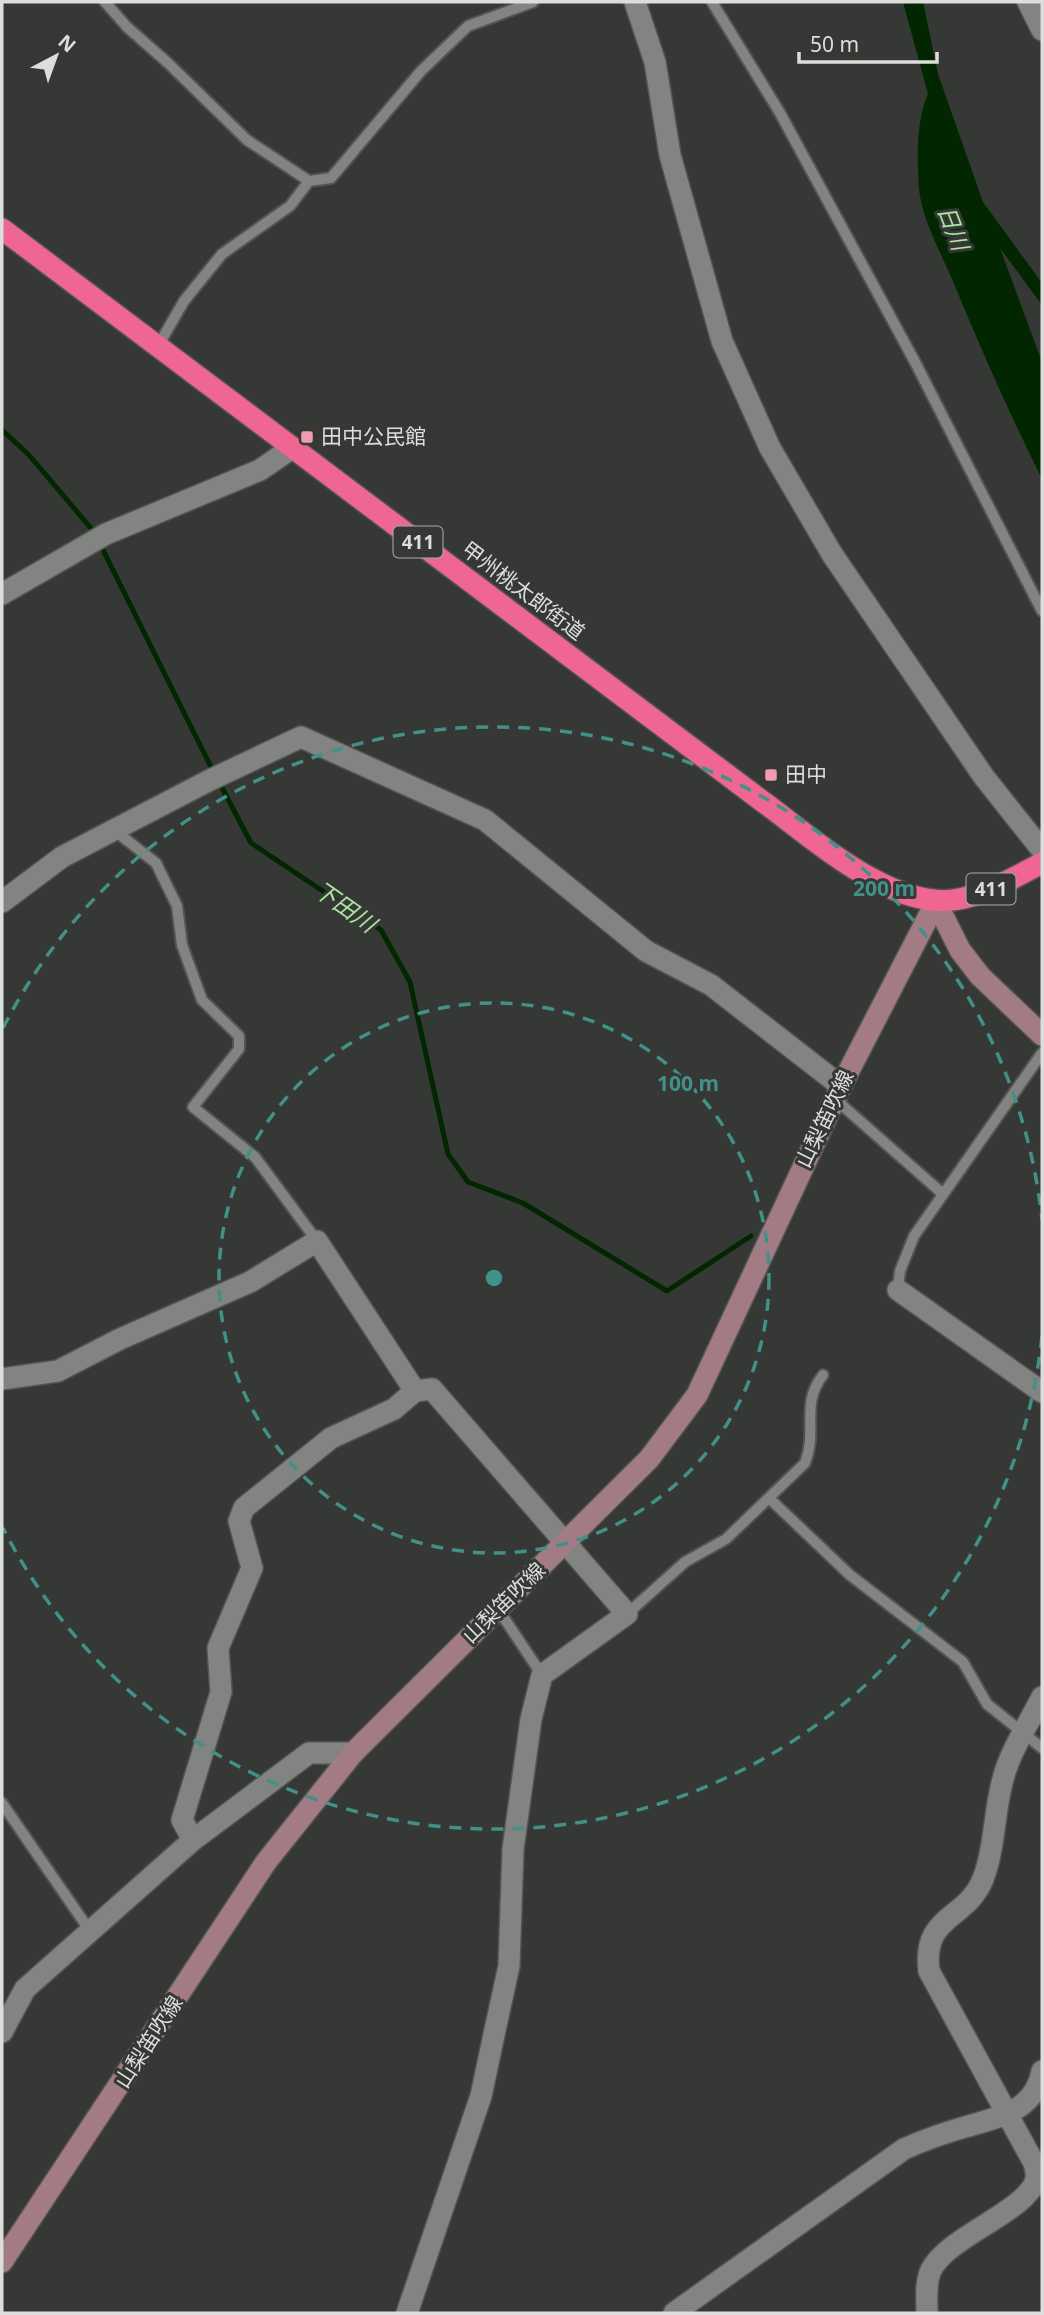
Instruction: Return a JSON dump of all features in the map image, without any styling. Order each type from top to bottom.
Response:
[{"type":"highway","name":"甲州桃太郎街道","points":[[2,229],[836,856],[904,893],[936,902],[974,895],[1042,863]]},
{"type":"main road","points":[[936,902],[960,950],[980,976],[1042,1035]]},
{"type":"main road","name":"山梨笛吹線","points":[[2,2262],[266,1862],[354,1753],[649,1459],[697,1395],[838,1092],[936,902]]},
{"type":"street","points":[[635,2],[655,62],[670,155],[722,341],[770,448],[832,554],[984,777],[1042,850]]},
{"type":"street","points":[[1028,2],[1042,30]]},
{"type":"street","points":[[2,594],[98,538],[260,470],[292,447]]},
{"type":"street","points":[[2,902],[62,857],[301,737],[485,820],[646,951],[711,985],[838,1092]]},
{"type":"street","points":[[2,1379],[58,1371],[120,1339],[250,1282],[317,1241],[415,1391]]},
{"type":"street","points":[[898,1290],[1042,1392]]},
{"type":"street","points":[[193,1840],[182,1820],[221,1692],[218,1648],[252,1568],[239,1521],[244,1508],[331,1438],[394,1409],[415,1391],[432,1389],[627,1614],[542,1675],[531,1719],[513,1849],[509,1966],[481,2096],[407,2313]]},
{"type":"street","points":[[927,2313],[927,2287],[931,2270],[946,2252],[1027,2194],[1036,2178],[1034,2163],[929,1970],[927,1954],[928,1941],[938,1927],[970,1899],[982,1879],[1003,1777],[1042,1697]]},
{"type":"street","points":[[2,2032],[24,1989],[193,1840],[309,1753],[354,1753]]},
{"type":"street","points":[[674,2313],[904,2148],[928,2138],[1009,2115],[1023,2106],[1040,2086],[1042,2071]]},
{"type":"lane","points":[[105,2],[127,27],[168,62],[247,140],[309,181],[331,178],[421,71],[468,26],[533,2]]},
{"type":"lane","points":[[712,2],[786,125],[915,362],[1042,611]]},
{"type":"lane","points":[[158,346],[184,301],[222,254],[290,206],[309,181]]},
{"type":"lane","points":[[114,830],[156,863],[177,906],[182,945],[202,1000],[239,1036],[239,1049],[193,1108],[255,1157],[317,1241]]},
{"type":"lane","points":[[898,1290],[901,1271],[914,1236],[1042,1053]]},
{"type":"lane","points":[[838,1092],[943,1194]]},
{"type":"lane","points":[[627,1614],[685,1562],[726,1539],[771,1499],[805,1463],[811,1446],[810,1401],[813,1388],[823,1375]]},
{"type":"lane","points":[[771,1499],[850,1576],[963,1662],[986,1704],[1042,1748]]},
{"type":"lane","points":[[498,1609],[542,1675]]},
{"type":"lane","points":[[2,1803],[90,1931]]},
{"type":"water","name":"日川","points":[[903,2],[923,2],[938,74],[983,202],[1042,283],[1042,305],[1000,248],[1042,362],[1042,479],[995,380],[924,212],[919,189],[918,140],[921,116],[928,94]]},
{"type":"waterway","name":"下田川","points":[[2,430],[29,455],[95,533]]},
{"type":"waterway","name":"下田川","points":[[99,542],[213,771]]},
{"type":"waterway","name":"下田川","points":[[218,780],[251,843],[381,930],[410,982],[448,1154],[468,1182],[523,1203],[667,1291],[751,1236]]},
{"type":"place","name":"田中公民館","points":[[307,437]]},
{"type":"place","name":"田中","points":[[771,775]]}]
